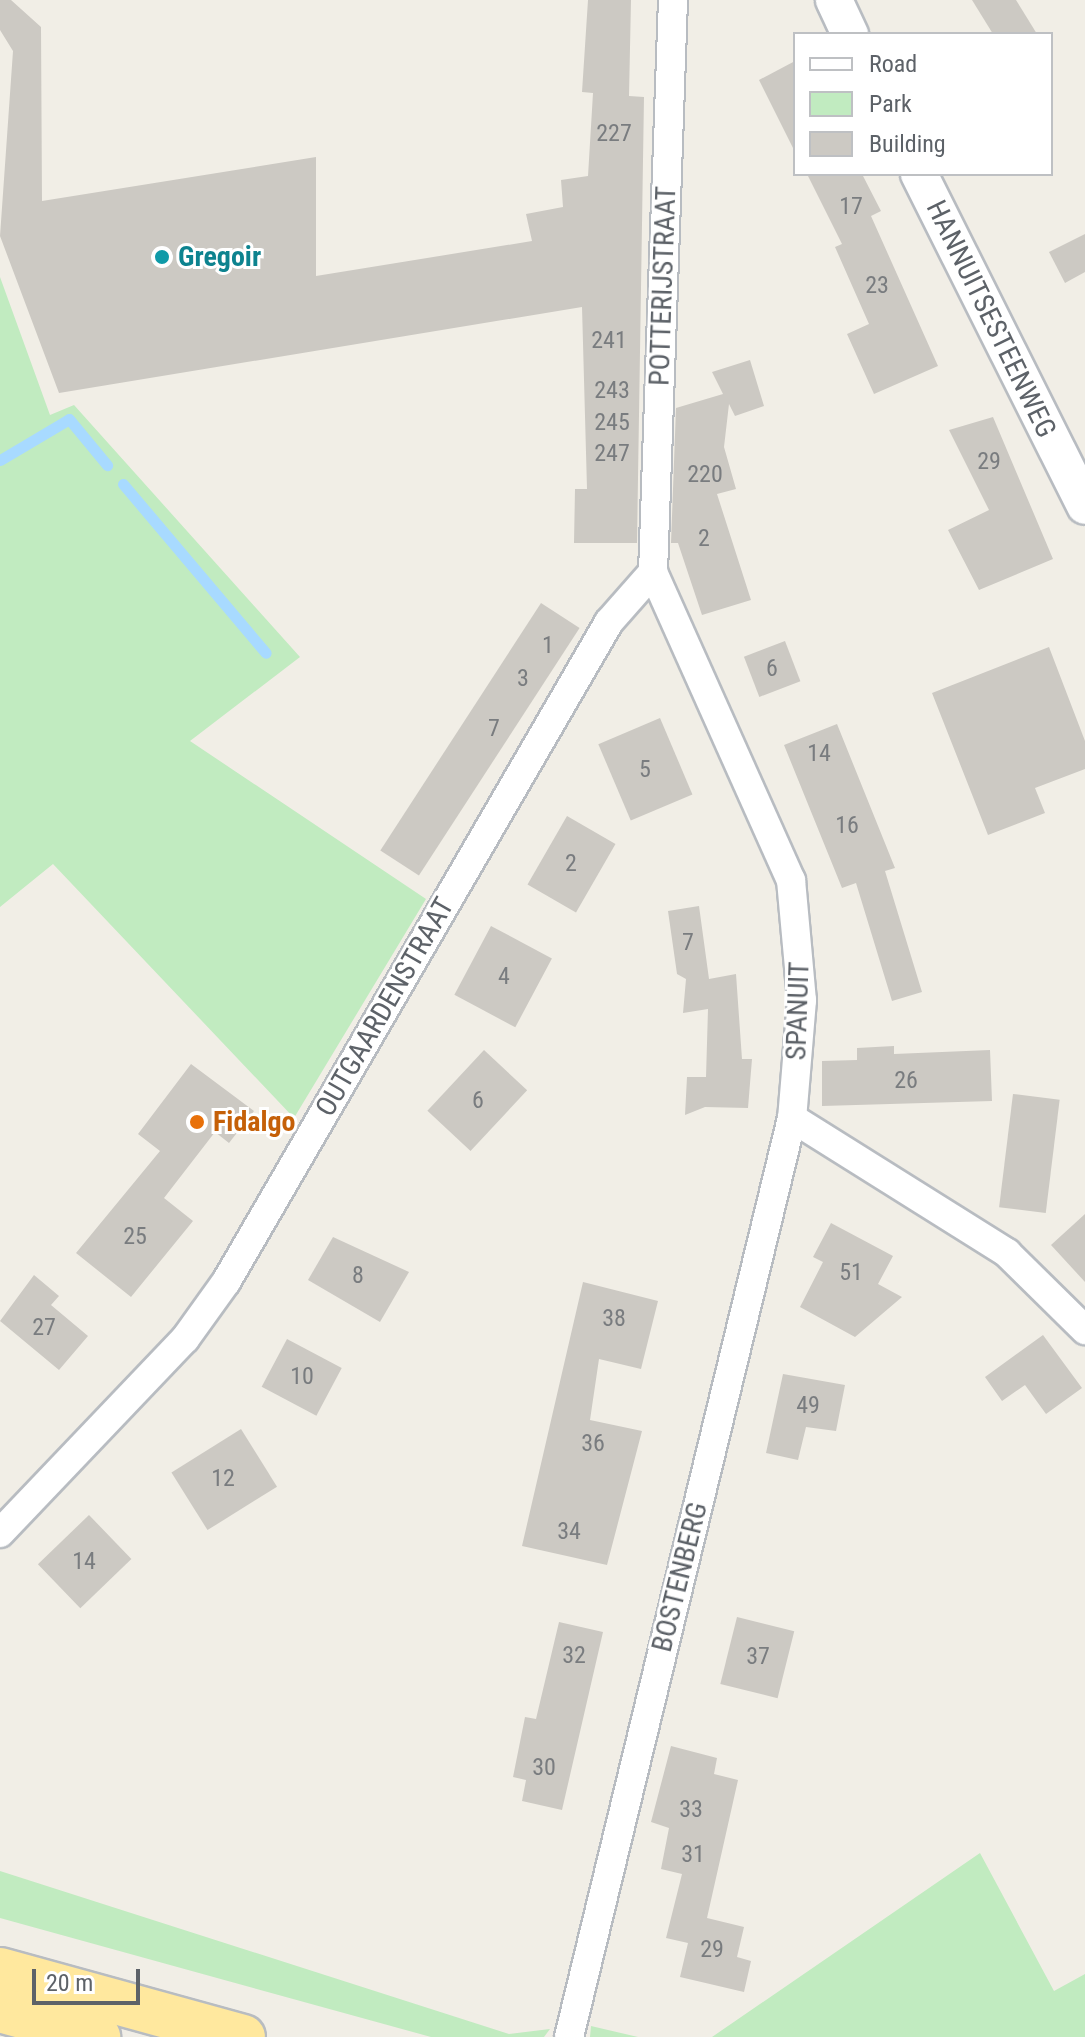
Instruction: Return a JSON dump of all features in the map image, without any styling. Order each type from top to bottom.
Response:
[{"type":"highway","points":[[0,1970],[243,2037]]},
{"type":"highway","points":[[0,2010],[98,2037]]},
{"type":"street","name":"POTTERIJSTRAAT","points":[[653,572],[673,0]]},
{"type":"street","points":[[834,0],[849,32]]},
{"type":"street","name":"HANNUITSESTEENWEG","points":[[920,176],[1085,506]]},
{"type":"street","name":"SPANUIT","points":[[653,572],[791,880],[802,1000],[792,1118]]},
{"type":"street","name":"OUTGAARDENSTRAAT","points":[[0,1533],[185,1339],[226,1282],[609,622],[653,572]]},
{"type":"street","points":[[792,1118],[1007,1253],[1085,1330]]},
{"type":"street","name":"BOSTENBERG","points":[[569,2037],[792,1118]]},
{"type":"green space","points":[[0,277],[50,415],[74,405],[300,657],[190,741],[426,899],[294,1118],[53,864],[0,907]]},
{"type":"green space","points":[[980,1853],[1054,1991],[1085,1974],[1085,2037],[712,2037]]},
{"type":"green space","points":[[0,1871],[509,2034],[550,2029],[544,2037],[431,2037],[0,1918]]},
{"type":"green space","points":[[591,2026],[638,2037],[590,2037]]},
{"type":"building","name":"Gregoir","points":[[0,0],[11,0],[41,27],[42,201],[316,157],[316,276],[532,241],[526,214],[563,207],[561,180],[588,176],[593,93],[582,92],[588,0],[631,0],[629,96],[644,97],[637,543],[574,543],[575,489],[587,489],[582,307],[59,393],[0,236],[13,51],[0,30]]},
{"type":"building","points":[[972,0],[1016,0],[1036,32],[992,32]]},
{"type":"building","points":[[793,62],[793,148],[759,80]]},
{"type":"building","points":[[808,176],[863,176],[881,211],[871,216],[938,366],[874,394],[847,334],[869,324],[835,247],[842,244]]},
{"type":"building","points":[[1085,234],[1085,272],[1065,283],[1049,252]]},
{"type":"building","points":[[750,360],[764,406],[735,416],[729,404],[724,447],[736,489],[717,494],[751,600],[702,615],[678,543],[671,543],[676,408],[723,394],[712,372]]},
{"type":"building","points":[[993,417],[1053,559],[979,590],[948,530],[989,510],[949,430]]},
{"type":"building","points":[[541,603],[580,628],[419,875],[380,850]]},
{"type":"building","points":[[785,641],[800,681],[759,697],[744,657]]},
{"type":"building","points":[[1049,647],[1085,741],[1085,769],[1035,788],[1045,813],[988,835],[932,693]]},
{"type":"building","points":[[660,718],[692,794],[631,821],[598,744]]},
{"type":"building","points":[[837,724],[895,868],[885,871],[922,992],[892,1001],[856,883],[842,888],[784,745]]},
{"type":"building","points":[[567,816],[615,844],[576,912],[528,884]]},
{"type":"building","points":[[699,906],[709,979],[736,974],[742,1059],[752,1059],[748,1108],[705,1107],[685,1115],[687,1077],[706,1077],[708,1009],[683,1013],[686,979],[677,974],[668,911]]},
{"type":"building","points":[[491,926],[552,958],[515,1027],[454,995]]},
{"type":"building","points":[[894,1046],[894,1054],[990,1050],[992,1101],[822,1106],[822,1061],[857,1060],[857,1048]]},
{"type":"building","points":[[484,1050],[527,1090],[471,1151],[427,1111]]},
{"type":"building","points":[[191,1064],[254,1111],[229,1143],[215,1132],[164,1198],[193,1221],[131,1297],[76,1253],[160,1151],[138,1134]]},
{"type":"building","points":[[1013,1094],[1060,1100],[1046,1213],[999,1207]]},
{"type":"building","points":[[1085,1214],[1085,1282],[1051,1245]]},
{"type":"building","points":[[831,1223],[893,1256],[878,1284],[902,1297],[855,1337],[800,1307],[823,1262],[813,1257]]},
{"type":"building","points":[[333,1237],[409,1272],[380,1322],[308,1280]]},
{"type":"building","points":[[34,1275],[59,1296],[51,1305],[88,1336],[59,1370],[0,1321]]},
{"type":"building","points":[[583,1282],[658,1301],[641,1369],[599,1359],[590,1420],[642,1431],[607,1565],[522,1546]]},
{"type":"building","points":[[1043,1335],[1082,1388],[1046,1414],[1025,1385],[1002,1401],[985,1377]]},
{"type":"building","points":[[287,1339],[342,1368],[316,1416],[262,1387]]},
{"type":"building","points":[[783,1374],[845,1385],[836,1431],[806,1427],[798,1460],[766,1453]]},
{"type":"building","points":[[241,1429],[277,1487],[207,1530],[171,1472]]},
{"type":"building","points":[[89,1515],[131,1559],[80,1608],[38,1564]]},
{"type":"building","points":[[737,1617],[794,1631],[778,1698],[720,1684]]},
{"type":"building","points":[[559,1622],[603,1632],[562,1810],[522,1801],[526,1780],[513,1777],[525,1717],[536,1719]]},
{"type":"building","points":[[671,1746],[717,1758],[714,1774],[738,1780],[707,1918],[744,1927],[737,1957],[751,1961],[744,1992],[680,1977],[688,1943],[666,1938],[682,1874],[661,1869],[669,1828],[651,1822]]},
{"type":"waterway","points":[[0,460],[69,419],[107,465]]},
{"type":"waterway","points":[[123,484],[266,653]]},
{"type":"place","name":"Gregoir","points":[[162,257]]},
{"type":"place","name":"Fidalgo","points":[[197,1122]]}]
